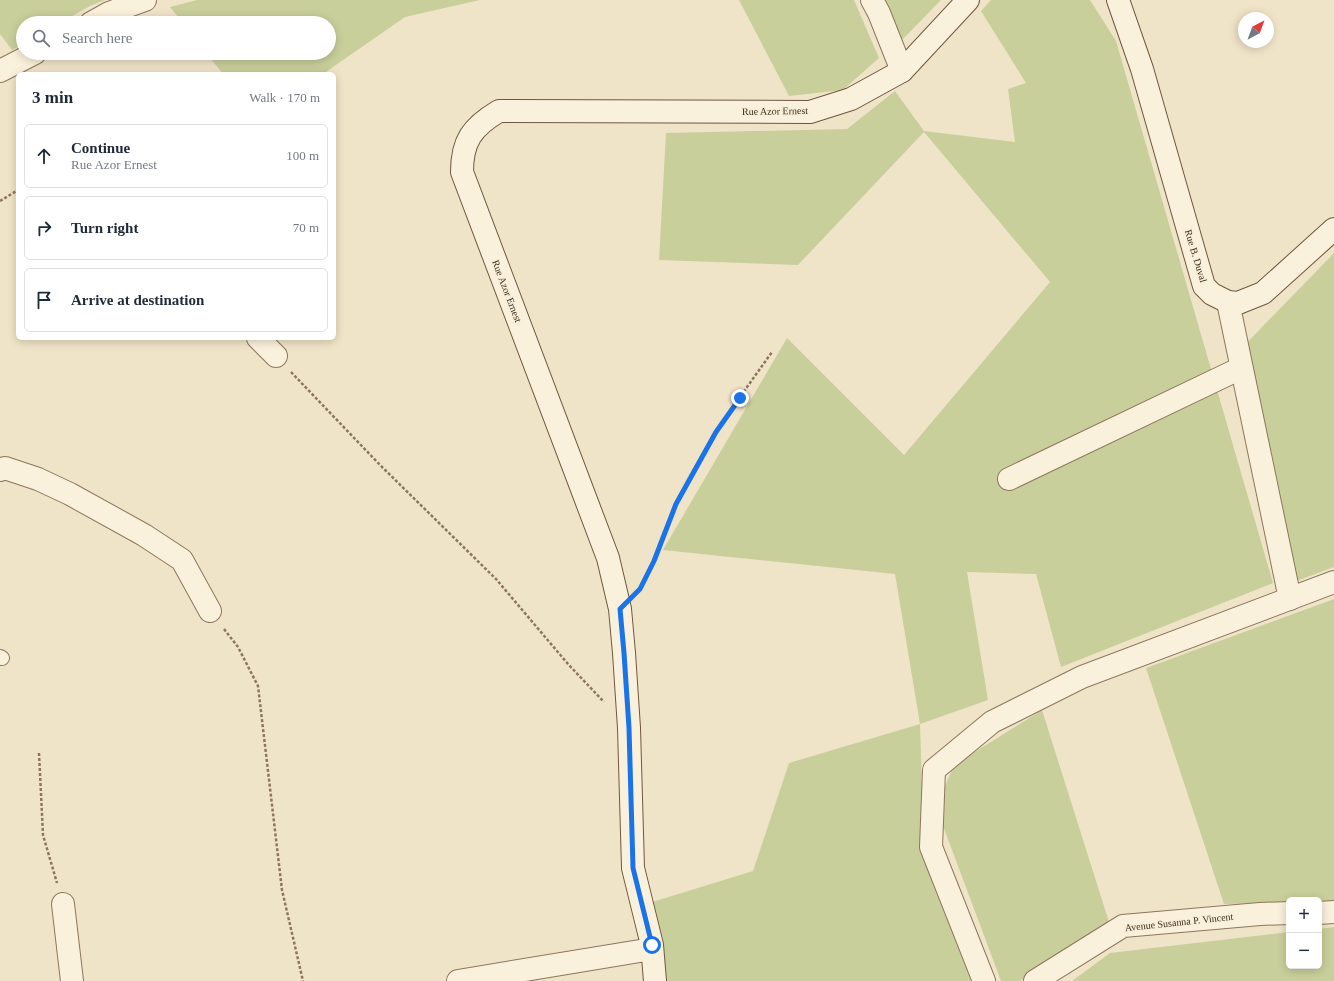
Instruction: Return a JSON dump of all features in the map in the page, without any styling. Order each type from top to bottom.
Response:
[{"type":"street","points":[[104,16],[145,0]]},
{"type":"street","points":[[872,0],[879,13],[902,71]]},
{"type":"street","name":"Rue Azor Ernest","points":[[655,981],[652,949],[633,868],[629,728],[620,609],[608,558],[462,172],[462,157],[470,136],[483,120],[499,111],[810,112],[852,99],[902,71],[968,0]]},
{"type":"street","name":"Rue B. Duval","points":[[1118,0],[1142,69],[1204,286],[1212,294],[1228,302]]},
{"type":"street","points":[[0,71],[31,62]]},
{"type":"street","points":[[1290,599],[1228,302],[1238,303],[1263,293],[1334,229]]},
{"type":"street","points":[[260,340],[276,356]]},
{"type":"street","points":[[1009,479],[1242,368]]},
{"type":"street","points":[[0,470],[5,468],[38,479],[70,494],[144,535],[182,560],[210,611]]},
{"type":"street","points":[[984,981],[931,847],[934,770],[992,722],[1082,677],[1334,582]]},
{"type":"street","points":[[63,904],[72,981]]},
{"type":"street","points":[[1322,913],[1334,912]]},
{"type":"street","name":"Avenue Susanna P. Vincent","points":[[1035,981],[1123,926],[1286,913]]},
{"type":"street","points":[[458,981],[652,949]]},
{"type":"path","points":[[0,201],[16,191]]},
{"type":"path","points":[[620,609],[640,589],[654,561],[676,504],[716,432],[772,352]]},
{"type":"path","points":[[276,356],[380,465],[496,579],[568,664],[629,728]]},
{"type":"path","points":[[210,611],[238,647],[258,686],[282,890],[303,981]]},
{"type":"path","points":[[39,753],[44,835],[63,904]]},
{"type":"green space","points":[[0,0],[105,0],[90,6],[72,16],[16,16],[16,48],[12,50],[0,34]]},
{"type":"green space","points":[[197,0],[480,0],[405,17],[326,72],[221,72],[212,60],[336,60],[336,16],[177,16],[170,7]]},
{"type":"green space","points":[[739,0],[854,0],[879,58],[843,90],[789,96]]},
{"type":"green space","points":[[878,0],[941,0],[900,42]]},
{"type":"green space","points":[[991,0],[1090,0],[1116,41],[1273,583],[1061,667],[1036,574],[967,572],[988,700],[920,724],[895,574],[663,550],[787,338],[904,455],[1050,282],[924,132],[798,265],[659,260],[666,133],[847,129],[895,91],[924,131],[1015,142],[1008,89],[1026,83],[981,11]]},
{"type":"green space","points":[[1334,253],[1334,567],[1294,582],[1233,357]]},
{"type":"green space","points":[[1334,599],[1334,902],[1322,903],[1322,897],[1286,897],[1286,903],[1224,904],[1146,668]]},
{"type":"green space","points":[[1042,710],[1109,922],[1020,981],[1001,981],[943,826],[943,791],[954,765]]},
{"type":"green space","points":[[920,724],[924,850],[974,981],[663,981],[649,903],[753,871],[789,763]]},
{"type":"green space","points":[[1334,927],[1334,981],[1072,981],[1110,953],[1286,932],[1286,969],[1322,969],[1322,929]]},
{"type":"route","points":[[652,945],[633,868],[629,728],[620,609],[640,589],[654,561],[676,504],[716,432],[740,398]]}]
